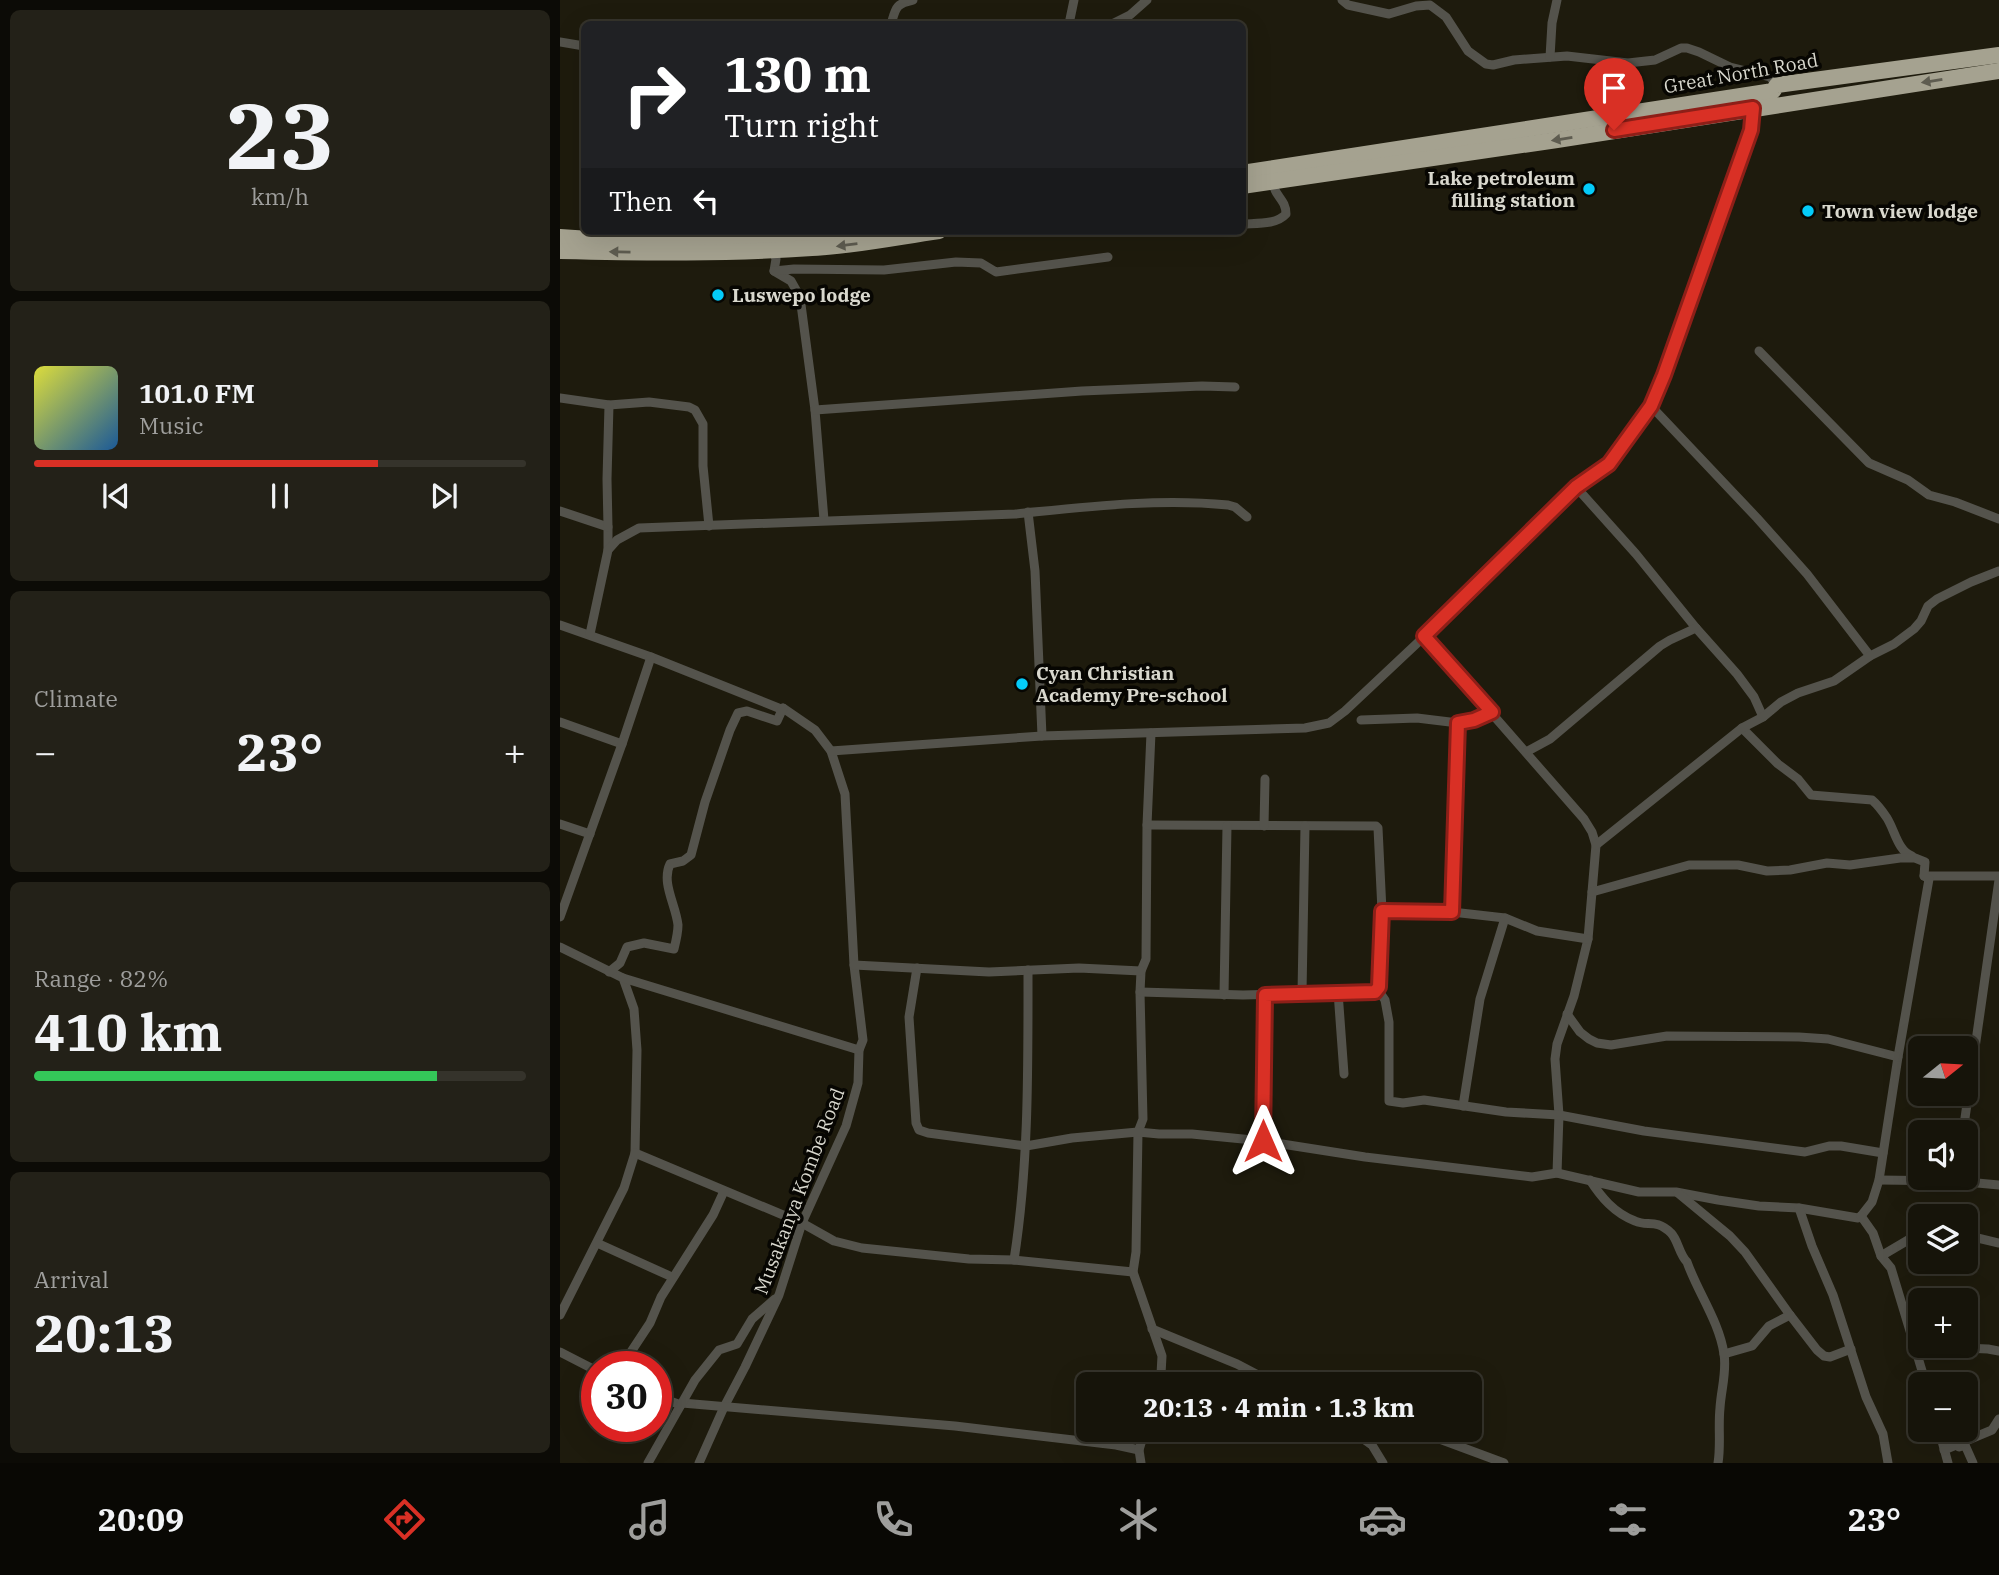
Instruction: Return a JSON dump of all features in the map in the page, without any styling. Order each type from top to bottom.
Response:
[{"type":"highway","name":"Great North Road","points":[[1246,185],[1557,139],[1753,101],[1773,91],[1777,85],[1999,55]]},
{"type":"highway","name":"Great North Road","points":[[1246,172],[1753,101],[1999,71]]},
{"type":"highway","points":[[560,237],[699,241],[804,235]]},
{"type":"highway","points":[[560,251],[678,253],[773,250],[849,245],[913,235]]},
{"type":"street","points":[[892,21],[897,7],[903,2],[913,0]]},
{"type":"street","points":[[1070,21],[1074,0]]},
{"type":"street","points":[[1118,21],[1130,15],[1147,0]]},
{"type":"street","points":[[1342,0],[1348,5],[1389,14],[1431,3],[1451,22],[1468,51],[1486,64],[1550,57],[1584,57],[1628,64],[1655,60],[1686,48],[1730,67],[1770,77],[1777,85]]},
{"type":"street","points":[[1550,57],[1552,23],[1557,0]]},
{"type":"street","points":[[560,42],[581,46]]},
{"type":"street","points":[[560,625],[651,657],[752,699],[783,708],[815,730],[831,751],[1042,736],[1305,729],[1329,723],[1424,636],[1576,487],[1609,464],[1651,406],[1751,130],[1753,101]]},
{"type":"street","points":[[1246,224],[1269,223],[1284,218],[1285,205],[1273,190],[1272,181]]},
{"type":"street","points":[[773,250],[776,259],[774,271]]},
{"type":"street","points":[[774,271],[884,270],[956,262],[981,263],[996,272],[1108,257]]},
{"type":"street","points":[[774,271],[792,281],[800,298],[815,410],[824,520]]},
{"type":"street","points":[[1759,351],[1869,463],[1908,480],[1929,495],[1999,519]]},
{"type":"street","points":[[815,410],[1082,391],[1235,387]]},
{"type":"street","points":[[560,398],[609,405],[649,402],[670,404],[689,407],[698,414],[703,424],[702,466],[709,526]]},
{"type":"street","points":[[590,634],[608,550],[609,405]]},
{"type":"street","points":[[1651,406],[1807,574],[1870,656]]},
{"type":"street","points":[[1576,487],[1737,674],[1754,698],[1763,717]]},
{"type":"street","points":[[608,550],[617,540],[639,528],[1028,512],[1109,505],[1222,504],[1235,507],[1247,517]]},
{"type":"street","points":[[560,512],[608,527]]},
{"type":"street","points":[[1028,512],[1035,571],[1042,736]]},
{"type":"street","points":[[1596,845],[1742,728],[1763,717],[1781,702],[1798,693],[1834,681],[1870,656],[1894,644],[1914,629],[1928,607],[1937,599],[1970,582],[1999,572]]},
{"type":"street","points":[[1526,752],[1550,739],[1661,646],[1696,628]]},
{"type":"street","points":[[1424,636],[1584,819],[1596,845],[1588,939],[1555,1059],[1559,1115],[1557,1174]]},
{"type":"street","points":[[560,917],[651,657]]},
{"type":"street","points":[[609,972],[621,963],[627,947],[644,943],[674,949],[678,928],[673,900],[668,889],[668,867],[691,855],[705,802],[738,713],[747,711],[777,721],[783,708]]},
{"type":"street","points":[[1361,720],[1417,718],[1458,723],[1492,712]]},
{"type":"street","points":[[560,722],[622,744]]},
{"type":"street","points":[[1452,912],[1458,723]]},
{"type":"street","points":[[1742,728],[1811,794],[1872,800],[1888,820],[1905,854],[1925,862]]},
{"type":"street","points":[[1151,733],[1146,959],[1141,971],[1140,992],[1143,1119],[1138,1132],[1136,1252],[1133,1272],[1162,1356],[1161,1372]]},
{"type":"street","name":"Musakanya Kombe Road","points":[[699,1463],[779,1296],[802,1223],[846,1126],[859,1083],[859,1050],[863,1040],[854,965],[845,794],[831,751]]},
{"type":"street","points":[[1264,826],[1265,779]]},
{"type":"street","points":[[560,824],[590,834]]},
{"type":"street","points":[[1147,825],[1378,828],[1382,911],[1378,990],[1385,1000],[1390,1022],[1389,1101],[1413,1103],[1424,1100],[1506,1112],[1559,1115],[1644,1131],[1805,1152],[1841,1146],[1883,1153]]},
{"type":"street","points":[[1224,995],[1227,826]]},
{"type":"street","points":[[1302,993],[1305,826]]},
{"type":"street","points":[[1592,892],[1689,866],[1738,865],[1767,871],[1827,863],[1850,865],[1900,858],[1925,862]]},
{"type":"street","points":[[1924,876],[1925,862]]},
{"type":"street","points":[[1924,876],[1999,878],[1965,1120]]},
{"type":"street","points":[[917,968],[910,1005],[909,1033],[916,1123],[919,1130],[929,1133],[1026,1146],[1072,1138],[1138,1132],[1192,1134],[1532,1177],[1557,1174],[1639,1192],[1676,1192],[1759,1206],[1799,1208],[1858,1218],[1872,1202],[1879,1180],[1929,878],[1924,876]]},
{"type":"street","points":[[1382,911],[1452,912],[1505,918],[1537,931],[1588,939]]},
{"type":"street","points":[[1463,1106],[1480,999],[1505,918]]},
{"type":"street","points":[[560,947],[623,978],[859,1050]]},
{"type":"street","points":[[854,965],[989,972],[1079,968],[1141,971]]},
{"type":"street","points":[[1014,1260],[1021,1214],[1026,1146],[1028,970]]},
{"type":"street","points":[[560,1314],[624,1188],[635,1153],[637,1050],[634,1009],[623,978]]},
{"type":"street","points":[[1140,992],[1265,995],[1378,990]]},
{"type":"street","points":[[1338,992],[1344,1074]]},
{"type":"street","points":[[1263,1141],[1265,995]]},
{"type":"street","points":[[1567,1014],[1580,1032],[1597,1043],[1611,1045],[1667,1036],[1809,1038],[1828,1039],[1898,1057]]},
{"type":"street","points":[[635,1153],[802,1223],[834,1241],[862,1248],[1133,1272]]},
{"type":"street","points":[[1590,1180],[1604,1201],[1619,1212],[1637,1223],[1654,1222],[1672,1234],[1708,1306],[1724,1354],[1718,1463]]},
{"type":"street","points":[[1879,1180],[1908,1180]]},
{"type":"street","points":[[1978,1183],[1999,1185]]},
{"type":"street","points":[[632,1351],[650,1323],[672,1277],[713,1215],[724,1191]]},
{"type":"street","points":[[1676,1192],[1737,1244],[1817,1350],[1830,1357],[1851,1349]]},
{"type":"street","points":[[1799,1208],[1833,1295],[1866,1397],[1883,1434],[1888,1463]]},
{"type":"street","points":[[1861,1216],[1873,1233],[1881,1256],[1891,1268],[1908,1321]]},
{"type":"street","points":[[1978,1238],[1999,1243]]},
{"type":"street","points":[[1881,1256],[1908,1240]]},
{"type":"street","points":[[597,1243],[672,1277]]},
{"type":"street","points":[[648,1463],[695,1380],[719,1350],[737,1344],[752,1319],[779,1296]]},
{"type":"street","points":[[1724,1354],[1752,1346],[1769,1326],[1790,1315]]},
{"type":"street","points":[[1152,1329],[1252,1372]]},
{"type":"street","points":[[1978,1350],[1999,1351]]},
{"type":"street","points":[[560,1352],[581,1363]]},
{"type":"street","points":[[672,1402],[681,1405],[955,1426],[1104,1443],[1139,1450]]},
{"type":"street","points":[[1949,1448],[1992,1430],[1999,1419]]},
{"type":"street","points":[[1141,1442],[1139,1450],[1141,1463]]},
{"type":"street","points":[[1368,1442],[1383,1463]]},
{"type":"street","points":[[1447,1442],[1504,1463]]},
{"type":"street","points":[[1946,1442],[1949,1448],[1948,1463]]},
{"type":"street","points":[[1949,1448],[1965,1445],[1973,1463]]},
{"type":"place","name":"Lake petroleum filling station","points":[[1589,189]]},
{"type":"place","name":"Town view lodge","points":[[1808,211]]},
{"type":"place","name":"Luswepo lodge","points":[[718,295]]},
{"type":"place","name":"Cyan Christian Academy Pre-school","points":[[1022,684]]},
{"type":"route","points":[[1263,1141],[1265,995],[1375,992],[1379,987],[1382,911],[1452,912],[1458,723],[1492,712],[1424,636],[1576,487],[1609,464],[1651,406],[1751,130],[1753,108],[1614,130]]}]
